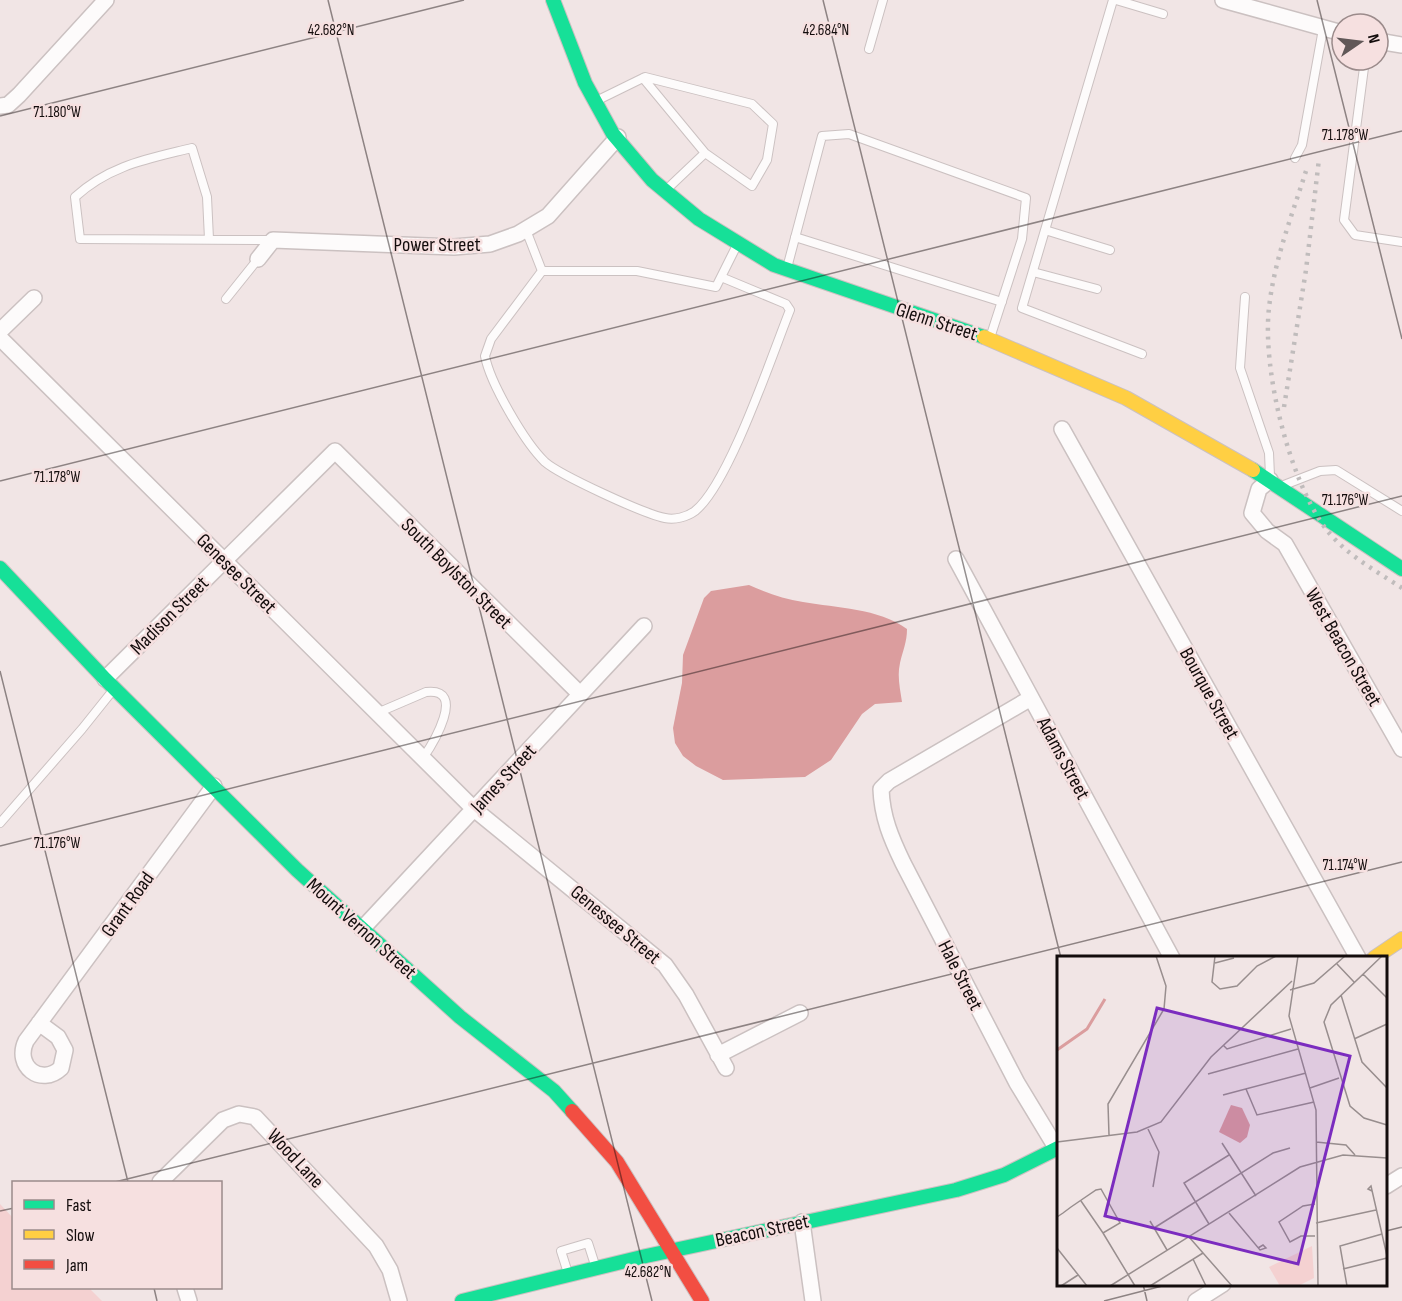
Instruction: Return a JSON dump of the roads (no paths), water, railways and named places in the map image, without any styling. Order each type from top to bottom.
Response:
[{"type":"main road","name":"Glenn Street","points":[[557,3],[594,102],[618,137],[665,191],[703,224],[737,245],[787,269],[990,339],[1086,378],[1165,417],[1275,483],[1402,569]]},
{"type":"main road","name":"Mount Vernon Street","points":[[0,568],[110,683],[297,870],[460,1017],[554,1091],[617,1162],[702,1301]]},
{"type":"main road","points":[[1376,956],[1402,939]]},
{"type":"main road","name":"Beacon Street","points":[[462,1301],[672,1250],[981,1183],[1057,1149]]},
{"type":"street","points":[[0,106],[8,105],[19,95],[106,0]]},
{"type":"street","points":[[1226,0],[1330,30]]},
{"type":"street","name":"Power Street","points":[[273,240],[454,247],[490,244],[526,230],[548,216],[618,137]]},
{"type":"street","points":[[258,259],[273,240]]},
{"type":"street","points":[[0,331],[34,298]]},
{"type":"street","name":"Genesee Street","points":[[0,338],[474,808]]},
{"type":"street","name":"Bourque Street","points":[[1062,429],[1357,956]]},
{"type":"street","name":"Madison Street","points":[[110,683],[224,560],[335,451]]},
{"type":"street","name":"South Boylston Street","points":[[335,451],[580,694]]},
{"type":"street","name":"West Beacon Street","points":[[1275,483],[1259,489],[1252,513],[1267,531],[1285,544],[1402,749]]},
{"type":"street","name":"Adams Street","points":[[956,559],[1171,956]]},
{"type":"street","name":"James Street","points":[[362,929],[644,626]]},
{"type":"street","name":"Hale Street","points":[[1031,698],[889,781],[881,789],[881,795],[887,829],[903,863],[1017,1083],[1057,1147]]},
{"type":"street","name":"Grant Road","points":[[39,1023],[214,786]]},
{"type":"street","name":"Genessee Street","points":[[474,808],[665,965],[686,995],[722,1062],[800,1012]]},
{"type":"street","name":"Wood Lane","points":[[161,1181],[224,1120],[239,1114],[255,1117],[376,1246],[390,1270],[399,1301]]},
{"type":"street","points":[[1387,1185],[1402,1176]]},
{"type":"street","points":[[802,1222],[813,1301]]},
{"type":"street","points":[[1196,1301],[1220,1286]]},
{"type":"lane","points":[[869,49],[883,0]]},
{"type":"lane","points":[[1142,354],[1022,308],[1115,0],[1163,14]]},
{"type":"lane","points":[[1295,158],[1302,145],[1323,28]]},
{"type":"lane","points":[[1363,72],[1344,220],[1355,236],[1402,243]]},
{"type":"lane","points":[[594,102],[643,78],[752,104],[773,124],[767,160],[752,186],[705,153],[643,78]]},
{"type":"lane","points":[[787,269],[822,136],[849,134],[1026,198],[1022,239],[990,339]]},
{"type":"lane","points":[[209,239],[207,197],[192,148],[119,167],[90,184],[75,198],[80,238],[273,240]]},
{"type":"lane","points":[[665,191],[705,153]]},
{"type":"lane","points":[[526,230],[542,272]]},
{"type":"lane","points":[[1045,230],[1110,250]]},
{"type":"lane","points":[[795,237],[1002,302]]},
{"type":"lane","points":[[542,272],[637,271],[716,286],[737,245]]},
{"type":"lane","points":[[226,298],[258,259]]},
{"type":"lane","points":[[542,272],[486,348],[485,356],[493,381],[527,438],[556,471],[664,518],[689,515],[714,488],[744,424],[790,310],[786,304],[721,277]]},
{"type":"lane","points":[[1033,272],[1097,289]]},
{"type":"lane","points":[[1245,297],[1240,368],[1269,453],[1275,483],[1320,471],[1336,470],[1402,511]]},
{"type":"lane","points":[[0,823],[76,737],[110,683]]},
{"type":"lane","points":[[378,713],[426,692],[434,692],[442,696],[445,704],[444,721],[423,758]]},
{"type":"lane","points":[[568,1275],[561,1251],[588,1243],[596,1268]]},
{"type":"railway","points":[[1284,407],[1306,270],[1319,159]]},
{"type":"railway","points":[[1306,171],[1279,256],[1269,308],[1270,361],[1281,423],[1300,482],[1326,529],[1352,554],[1402,588]]}]
